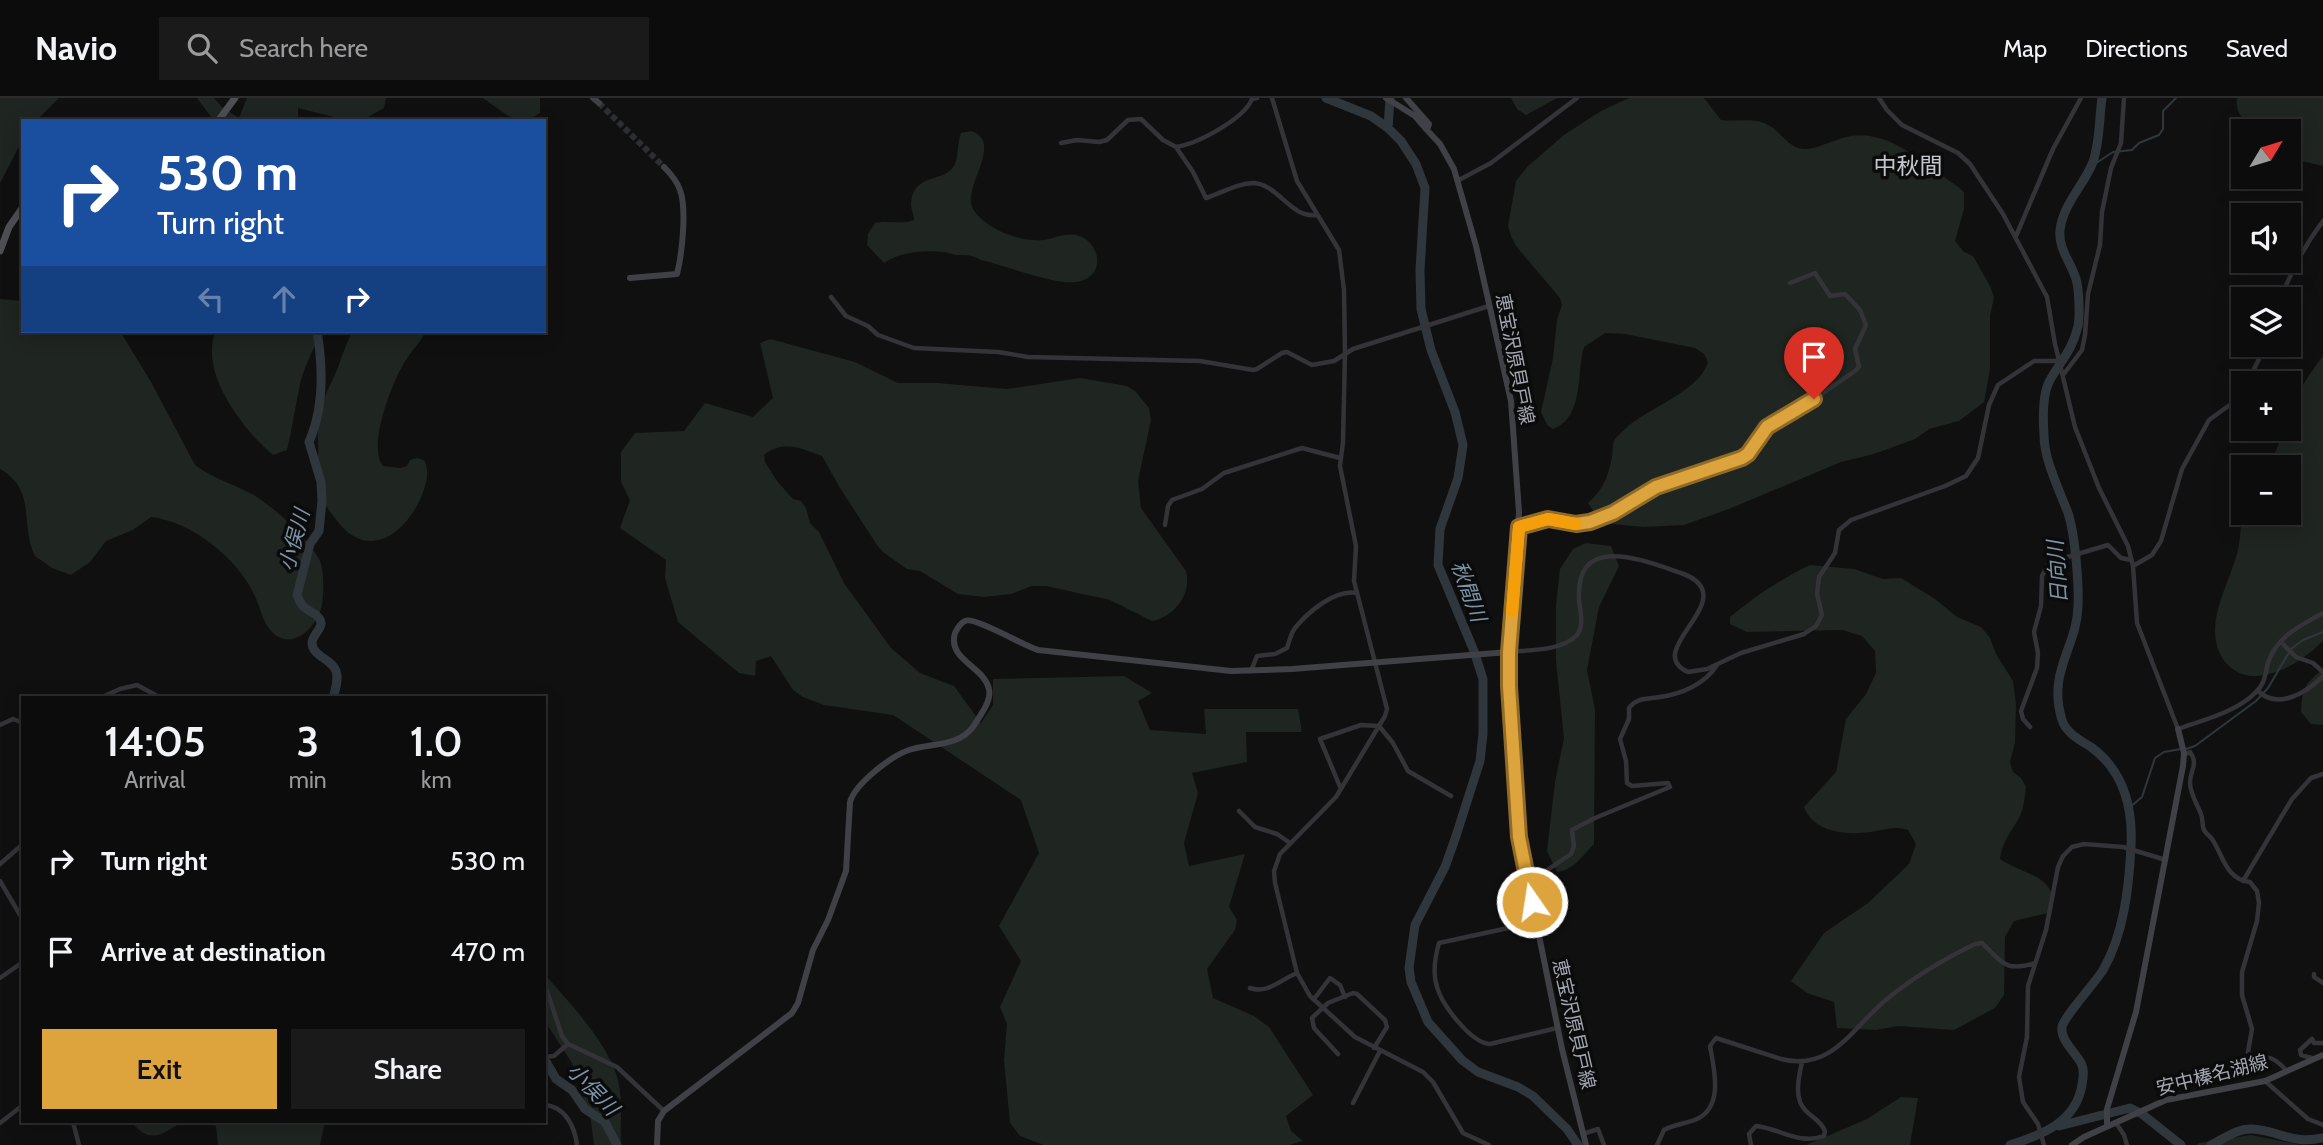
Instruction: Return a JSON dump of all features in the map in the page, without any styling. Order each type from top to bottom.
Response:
[{"type":"main road","points":[[219,119],[235,98]]},
{"type":"main road","points":[[0,251],[9,227],[21,210]]},
{"type":"street","points":[[1176,147],[1195,142],[1215,131],[1249,106],[1251,99],[1256,98]]},
{"type":"street","points":[[1272,98],[1297,181],[1339,250],[1344,290],[1345,353],[1341,478],[1355,536],[1354,581],[1387,709],[1341,789],[1280,854],[1274,871],[1302,985],[1355,1037],[1423,1072],[1433,1082],[1463,1133],[1489,1145]]},
{"type":"street","name":"恵宝沢原貝戸線","points":[[1386,98],[1415,116],[1449,158],[1476,246],[1511,401],[1519,527],[1509,652],[1519,837],[1557,1028],[1586,1145]]},
{"type":"street","points":[[1457,181],[1491,163],[1577,98]]},
{"type":"street","points":[[1879,98],[1894,118],[1907,129],[1965,158],[1991,194],[2049,304],[2059,362],[2078,437],[2099,488],[2128,546],[2133,564],[2137,623],[2178,729],[2184,752],[2136,1012],[2107,1113],[2107,1126]]},
{"type":"street","points":[[2015,237],[2049,159],[2081,98]]},
{"type":"street","points":[[2062,374],[2078,358],[2085,335],[2088,294],[2100,245],[2102,212],[2111,168],[2121,143],[2124,98]]},
{"type":"street","name":"恵宝沢原貝戸線","points":[[1409,99],[1429,124],[1427,130]]},
{"type":"street","points":[[1061,144],[1077,139],[1095,142],[1107,140],[1128,120],[1132,118],[1144,121],[1163,140],[1176,147],[1206,198],[1239,185],[1260,184],[1270,187],[1300,211],[1317,215]]},
{"type":"street","points":[[630,278],[677,274],[681,261],[683,203],[680,190],[664,167]]},
{"type":"street","points":[[2286,287],[2302,251],[2323,221]]},
{"type":"street","points":[[1519,527],[1548,519],[1576,524],[1590,522],[1613,513],[1656,487],[1742,458],[1748,454],[1767,427],[1803,407],[1855,371],[1859,367],[1856,346],[1866,326],[1854,302],[1845,294],[1830,296],[1815,273],[1790,283]]},
{"type":"street","points":[[831,297],[846,316],[868,326],[878,335],[915,348],[998,352],[1028,358],[1199,361],[1253,370],[1287,352],[1312,365],[1334,361],[1345,353],[1489,306]]},
{"type":"street","points":[[657,1145],[658,1121],[664,1111],[795,1008],[813,950],[828,920],[846,871],[850,802],[854,791],[901,754],[955,740],[967,734],[974,725],[990,693],[982,675],[959,655],[953,645],[956,629],[964,621],[982,623],[1038,650],[1212,669],[1251,671],[1509,652],[1551,647],[1575,637],[1580,628],[1579,596],[1583,574],[1593,562],[1611,555],[1669,569],[1696,581],[1704,594],[1703,603],[1680,639],[1676,660],[1688,672],[1696,672],[1766,644],[1804,634],[1816,626],[1822,615],[1817,594],[1819,577],[1835,554],[1838,534],[1843,525],[1966,476],[1978,458],[1989,405],[1998,385],[2034,361],[2059,362]]},
{"type":"street","points":[[2133,564],[2152,555],[2161,541],[2182,469],[2209,420],[2231,404]]},
{"type":"street","points":[[1165,525],[1166,512],[1172,500],[1202,489],[1224,473],[1302,448],[1340,457]]},
{"type":"street","points":[[2030,727],[2023,719],[2021,711],[2038,668],[2035,627],[2041,606],[2041,579],[2047,566],[2058,559],[2108,545],[2121,558],[2133,564]]},
{"type":"street","points":[[1251,671],[1257,656],[1275,654],[1287,648],[1294,629],[1322,602],[1346,593],[1357,593]]},
{"type":"street","points":[[2178,729],[2234,707],[2258,691],[2265,680],[2271,656],[2281,642],[2288,634],[2323,614]]},
{"type":"street","points":[[2258,691],[2268,699],[2281,701],[2304,690],[2323,674],[2313,663],[2296,657],[2281,642]]},
{"type":"street","points":[[1527,883],[1571,854],[1574,846],[1572,830],[1670,788],[1668,783],[1632,786],[1627,783],[1626,761],[1620,739],[1627,725],[1629,708],[1637,701],[1670,695],[1692,687],[1709,676],[1718,664]]},
{"type":"street","points":[[104,696],[137,685],[157,696]]},
{"type":"street","points":[[0,725],[13,719],[21,722]]},
{"type":"street","points":[[1341,789],[1320,740],[1362,725],[1379,726],[1393,743],[1408,771],[1451,796]]},
{"type":"street","points":[[2184,752],[2190,751],[2195,758],[2190,781],[2204,830],[2213,840],[2225,865],[2243,881],[2253,884],[2259,899],[2257,921],[2242,972],[2242,995],[2252,1029],[2248,1052],[2252,1058],[2273,1058],[2287,1071]]},
{"type":"street","points":[[2243,881],[2298,791],[2311,778],[2323,774]]},
{"type":"street","points":[[1239,811],[1255,827],[1278,834],[1290,843]]},
{"type":"street","points":[[2044,1145],[2038,1124],[2023,1102],[2019,1077],[2027,1037],[2027,991],[2050,912],[2055,874],[2063,856],[2078,845],[2123,847],[2166,860]]},
{"type":"street","points":[[0,864],[21,846]]},
{"type":"street","points":[[0,881],[21,917]]},
{"type":"street","points":[[1536,922],[1440,943],[1435,964],[1436,986],[1467,1032],[1483,1044],[1557,1028]]},
{"type":"street","points":[[1657,1145],[1661,1134],[1668,1127],[1699,1118],[1709,1108],[1715,1091],[1710,1046],[1715,1038],[1781,1059],[1801,1062],[1818,1059],[1832,1051],[1900,989],[1939,963],[1975,944],[1982,943],[2011,968],[2035,963]]},
{"type":"street","points":[[0,978],[21,965]]},
{"type":"street","points":[[1250,988],[1268,990],[1278,981],[1297,973]]},
{"type":"street","points":[[2314,974],[2314,977],[2323,982]]},
{"type":"street","points":[[1314,999],[1330,978],[1340,985],[1345,997]]},
{"type":"street","points":[[546,988],[562,1036],[568,1044],[617,1067],[664,1111]]},
{"type":"street","points":[[1338,1054],[1311,1023],[1312,1018],[1328,1003],[1357,994],[1385,1020],[1387,1027],[1353,1103]]},
{"type":"street","points":[[2315,1059],[2314,1056],[2301,1055],[2300,1050],[2312,1040],[2323,1044]]},
{"type":"street","points":[[546,1057],[554,1056],[568,1044]]},
{"type":"street","name":"安中榛名湖線","points":[[2072,1145],[2134,1113],[2181,1096],[2239,1088],[2265,1081],[2323,1055]]},
{"type":"street","points":[[1751,1145],[1749,1134],[1756,1126],[1801,1145],[1812,1143],[1824,1136],[1822,1124],[1800,1103],[1798,1084],[1801,1062]]},
{"type":"street","points":[[2265,1081],[2308,1119],[2323,1125]]},
{"type":"street","points":[[546,1105],[560,1111],[575,1129],[577,1145]]},
{"type":"street","points":[[0,1123],[21,1107]]},
{"type":"street","points":[[2115,1122],[2127,1145]]},
{"type":"street","points":[[73,1123],[79,1145]]},
{"type":"street","points":[[1583,1134],[1598,1129],[1604,1145]]},
{"type":"shaded area","points":[[0,98],[59,98],[38,119],[21,119],[21,143],[0,183]]},
{"type":"shaded area","points":[[197,98],[214,98],[239,118],[247,98],[386,98],[384,108],[365,119],[342,119],[298,108],[298,119],[213,119]]},
{"type":"shaded area","points":[[483,98],[540,98],[540,113],[530,119],[508,116]]},
{"type":"shaded area","points":[[1511,98],[1557,98],[1526,115],[1517,109]]},
{"type":"shaded area","points":[[1629,98],[1704,98],[1721,120],[1764,123],[1793,145],[1804,149],[1851,136],[1880,138],[1908,151],[1957,186],[1964,192],[1964,209],[1955,241],[1964,252],[1973,256],[1994,297],[1990,316],[1990,369],[1984,402],[1959,421],[1929,429],[1915,439],[1874,454],[1841,462],[1684,525],[1644,527],[1612,524],[1596,515],[1588,503],[1598,493],[1607,477],[1615,439],[1635,421],[1684,391],[1703,373],[1708,362],[1704,354],[1695,348],[1625,334],[1605,333],[1584,347],[1578,393],[1570,415],[1553,429],[1547,425],[1541,412],[1553,358],[1557,319],[1562,305],[1560,298],[1516,246],[1508,226],[1516,181],[1528,166],[1564,135],[1601,111]]},
{"type":"shaded area","points":[[2237,98],[2323,98],[2323,166],[2301,161],[2301,119],[2244,119],[2238,111]]},
{"type":"shaded area","points":[[971,131],[980,137],[984,145],[972,190],[973,209],[986,223],[1015,237],[1044,240],[1076,235],[1085,239],[1096,252],[1096,267],[1092,274],[1075,282],[1055,281],[971,256],[936,251],[905,254],[884,263],[867,245],[868,234],[875,223],[914,220],[911,204],[917,187],[954,166],[961,133]]},
{"type":"shaded area","points":[[0,299],[21,301],[21,333],[121,333],[195,465],[260,499],[280,514],[315,553],[320,561],[323,582],[323,599],[317,618],[300,636],[285,639],[277,636],[265,622],[246,580],[224,555],[182,526],[151,517],[133,530],[106,541],[90,562],[71,575],[52,568],[35,556],[30,544],[24,498],[12,478],[0,469]]},
{"type":"shaded area","points":[[216,333],[321,333],[301,381],[287,450],[273,455],[237,415],[218,381],[212,347]]},
{"type":"shaded area","points":[[352,333],[425,333],[393,385],[383,414],[378,444],[383,466],[400,468],[416,458],[424,460],[427,470],[425,485],[413,513],[404,524],[384,538],[373,541],[361,540],[349,533],[324,503],[320,490],[320,410]]},
{"type":"shaded area","points":[[770,339],[855,362],[898,383],[937,383],[1007,389],[1080,378],[1127,386],[1135,391],[1149,408],[1151,420],[1138,481],[1141,508],[1186,571],[1187,580],[1180,603],[1168,614],[1152,621],[1110,600],[1046,586],[1032,586],[1011,594],[984,597],[958,594],[920,571],[907,569],[883,552],[822,456],[792,447],[771,450],[764,455],[765,462],[777,481],[793,499],[801,501],[806,508],[810,523],[819,532],[844,583],[891,648],[920,673],[954,686],[981,723],[993,705],[993,679],[1124,676],[1152,693],[1138,701],[1150,730],[1206,734],[1204,709],[1298,709],[1302,732],[1246,732],[1247,762],[1192,773],[1198,793],[1184,843],[1189,866],[1245,854],[1229,907],[1237,920],[1235,930],[1207,969],[1213,998],[1254,1016],[1269,1027],[1313,1095],[1286,1116],[1291,1131],[1303,1141],[1289,1145],[1044,1145],[1020,1136],[1010,1123],[1004,1060],[1007,1024],[1000,1007],[1021,961],[999,926],[1039,853],[1021,800],[893,715],[824,705],[803,697],[793,690],[771,656],[756,661],[755,676],[739,673],[678,622],[665,578],[666,560],[620,528],[630,500],[621,482],[621,452],[635,433],[684,431],[705,403],[753,417],[773,398],[760,343]]},
{"type":"shaded area","points":[[2323,356],[2323,641],[2300,660],[2282,670],[2262,675],[2244,675],[2225,662],[2218,649],[2215,635],[2219,607],[2238,550],[2241,525],[2301,525],[2301,455],[2274,455],[2280,441],[2301,441],[2301,388]]},
{"type":"shaded area","points":[[1586,543],[1611,546],[1619,566],[1599,607],[1587,670],[1595,709],[1594,844],[1573,865],[1557,872],[1547,851],[1555,782],[1564,738],[1556,661],[1556,605],[1560,569],[1573,549]]},
{"type":"shaded area","points":[[1810,565],[1854,569],[1883,579],[1901,578],[1935,599],[1957,617],[1981,627],[1990,638],[1996,654],[2013,681],[2016,704],[2015,743],[2010,762],[2013,772],[2021,778],[2026,787],[2021,813],[2005,841],[2000,859],[2045,883],[2053,900],[2052,912],[2014,921],[2005,937],[2004,995],[1995,1008],[1954,1030],[1898,1026],[1876,1030],[1837,1028],[1834,1002],[1807,993],[1791,981],[1824,933],[1868,903],[1909,864],[1916,844],[1908,830],[1903,829],[1844,833],[1824,828],[1809,816],[1804,807],[1836,772],[1846,719],[1866,694],[1876,673],[1875,651],[1862,636],[1842,630],[1747,632],[1730,624],[1730,617],[1749,602]]},
{"type":"shaded area","points":[[2323,669],[2323,725],[2311,724],[2301,712],[2302,697],[2308,683]]},
{"type":"shaded area","points":[[546,975],[597,1037],[613,1066],[620,1096],[621,1145],[594,1145],[591,1121],[572,1063],[546,1023]]},
{"type":"shaded area","points":[[1901,1097],[1918,1098],[1910,1145],[1806,1145],[1867,1119]]},
{"type":"shaded area","points":[[133,1123],[180,1123],[156,1135],[138,1129]]},
{"type":"shaded area","points":[[211,1123],[325,1123],[320,1145],[218,1145],[216,1126]]},
{"type":"shaded area","points":[[2251,1135],[2301,1145],[2197,1145],[2199,1143]]},
{"type":"waterway","name":"秋間川","points":[[1326,98],[1371,116],[1388,128],[1401,141],[1416,164],[1425,188],[1420,270],[1421,309],[1431,350],[1455,412],[1463,445],[1458,478],[1440,529],[1438,565],[1483,679],[1483,734],[1480,761],[1455,839],[1445,867],[1415,925],[1409,968],[1411,982],[1428,1022],[1462,1060],[1478,1072],[1518,1087],[1533,1096],[1567,1129],[1578,1145]]},
{"type":"waterway","points":[[1388,128],[1390,98]]},
{"type":"waterway","name":"日向川","points":[[2010,1145],[2034,1137],[2056,1125],[2073,1109],[2078,1098],[2083,1068],[2066,1041],[2062,1027],[2110,956],[2121,926],[2129,878],[2131,832],[2124,791],[2119,779],[2102,757],[2067,729],[2058,703],[2060,673],[2076,621],[2078,585],[2070,522],[2046,454],[2043,422],[2047,388],[2072,343],[2079,321],[2077,283],[2063,249],[2060,230],[2069,203],[2093,162],[2102,98]]},
{"type":"waterway","points":[[2090,167],[2113,152],[2132,150],[2139,143],[2159,135],[2163,129],[2163,111],[2176,98]]},
{"type":"waterway","name":"小俣川","points":[[317,333],[320,401],[309,442],[321,482],[322,501],[319,531],[310,544],[297,595],[305,608],[321,621],[312,643],[315,651],[331,663],[336,671],[333,696]]},
{"type":"waterway","points":[[2186,749],[2195,746],[2256,701],[2268,688],[2291,649],[2303,640],[2323,632]]},
{"type":"waterway","points":[[2129,808],[2142,797],[2155,758],[2164,752],[2181,749]]},
{"type":"waterway","name":"小俣川","points":[[546,1062],[556,1079],[572,1090],[585,1109],[605,1122],[617,1145]]},
{"type":"waterway","points":[[2059,1126],[2130,1108],[2142,1114],[2181,1145]]},
{"type":"waterway","points":[[2211,1145],[2246,1129],[2302,1140],[2323,1138]]},
{"type":"tunnel","points":[[599,103],[664,167]]},
{"type":"slow traffic","points":[[1512,611],[1519,527],[1548,519],[1576,524]]},
{"type":"district","name":"中秋間","points":[[1908,166]]},
{"type":"route","points":[[1532,902],[1519,837],[1509,686],[1509,652],[1519,527],[1548,519],[1576,524],[1590,522],[1613,513],[1656,487],[1742,458],[1748,454],[1767,427],[1814,399]]}]
